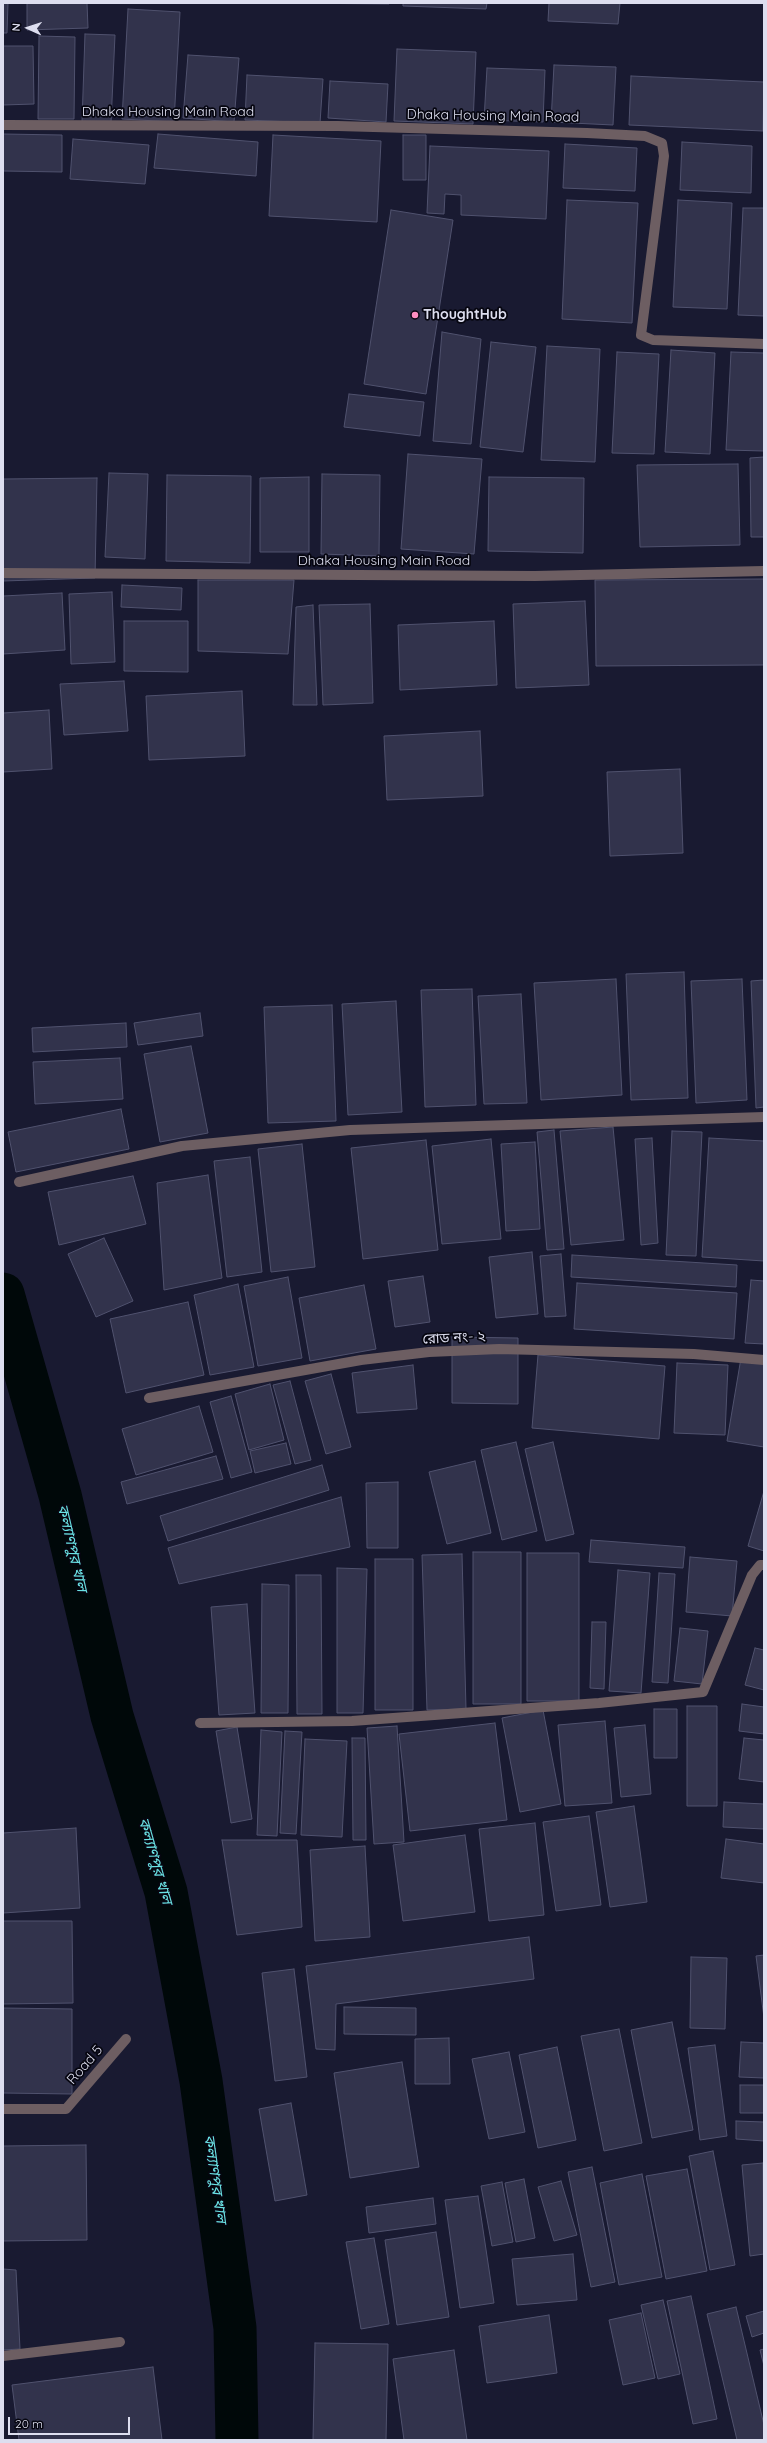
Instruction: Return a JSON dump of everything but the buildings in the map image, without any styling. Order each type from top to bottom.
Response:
[{"type":"street","name":"Dhaka Housing Main Road","points":[[3,125],[338,126],[645,136],[662,143],[664,156],[641,334],[653,340],[764,344]]},
{"type":"street","name":"Dhaka Housing Main Road","points":[[3,573],[527,576],[764,571]]},
{"type":"street","points":[[18,1182],[182,1146],[350,1130],[764,1117]]},
{"type":"street","name":"রোড নং- ২","points":[[149,1398],[360,1360],[430,1352],[499,1349],[686,1353],[764,1360]]},
{"type":"street","points":[[200,1723],[352,1721],[599,1703],[703,1692],[752,1575],[760,1565],[764,1565]]},
{"type":"street","name":"Road 5","points":[[3,2109],[66,2109],[126,2039]]},
{"type":"street","points":[[3,2356],[120,2342]]},
{"type":"waterway","name":"কল্যাণপুর খাল","points":[[3,1294],[60,1495],[112,1716],[166,1892],[201,2081],[235,2328],[237,2440]]},
{"type":"place","name":"ThoughtHub","points":[[415,315]]}]
